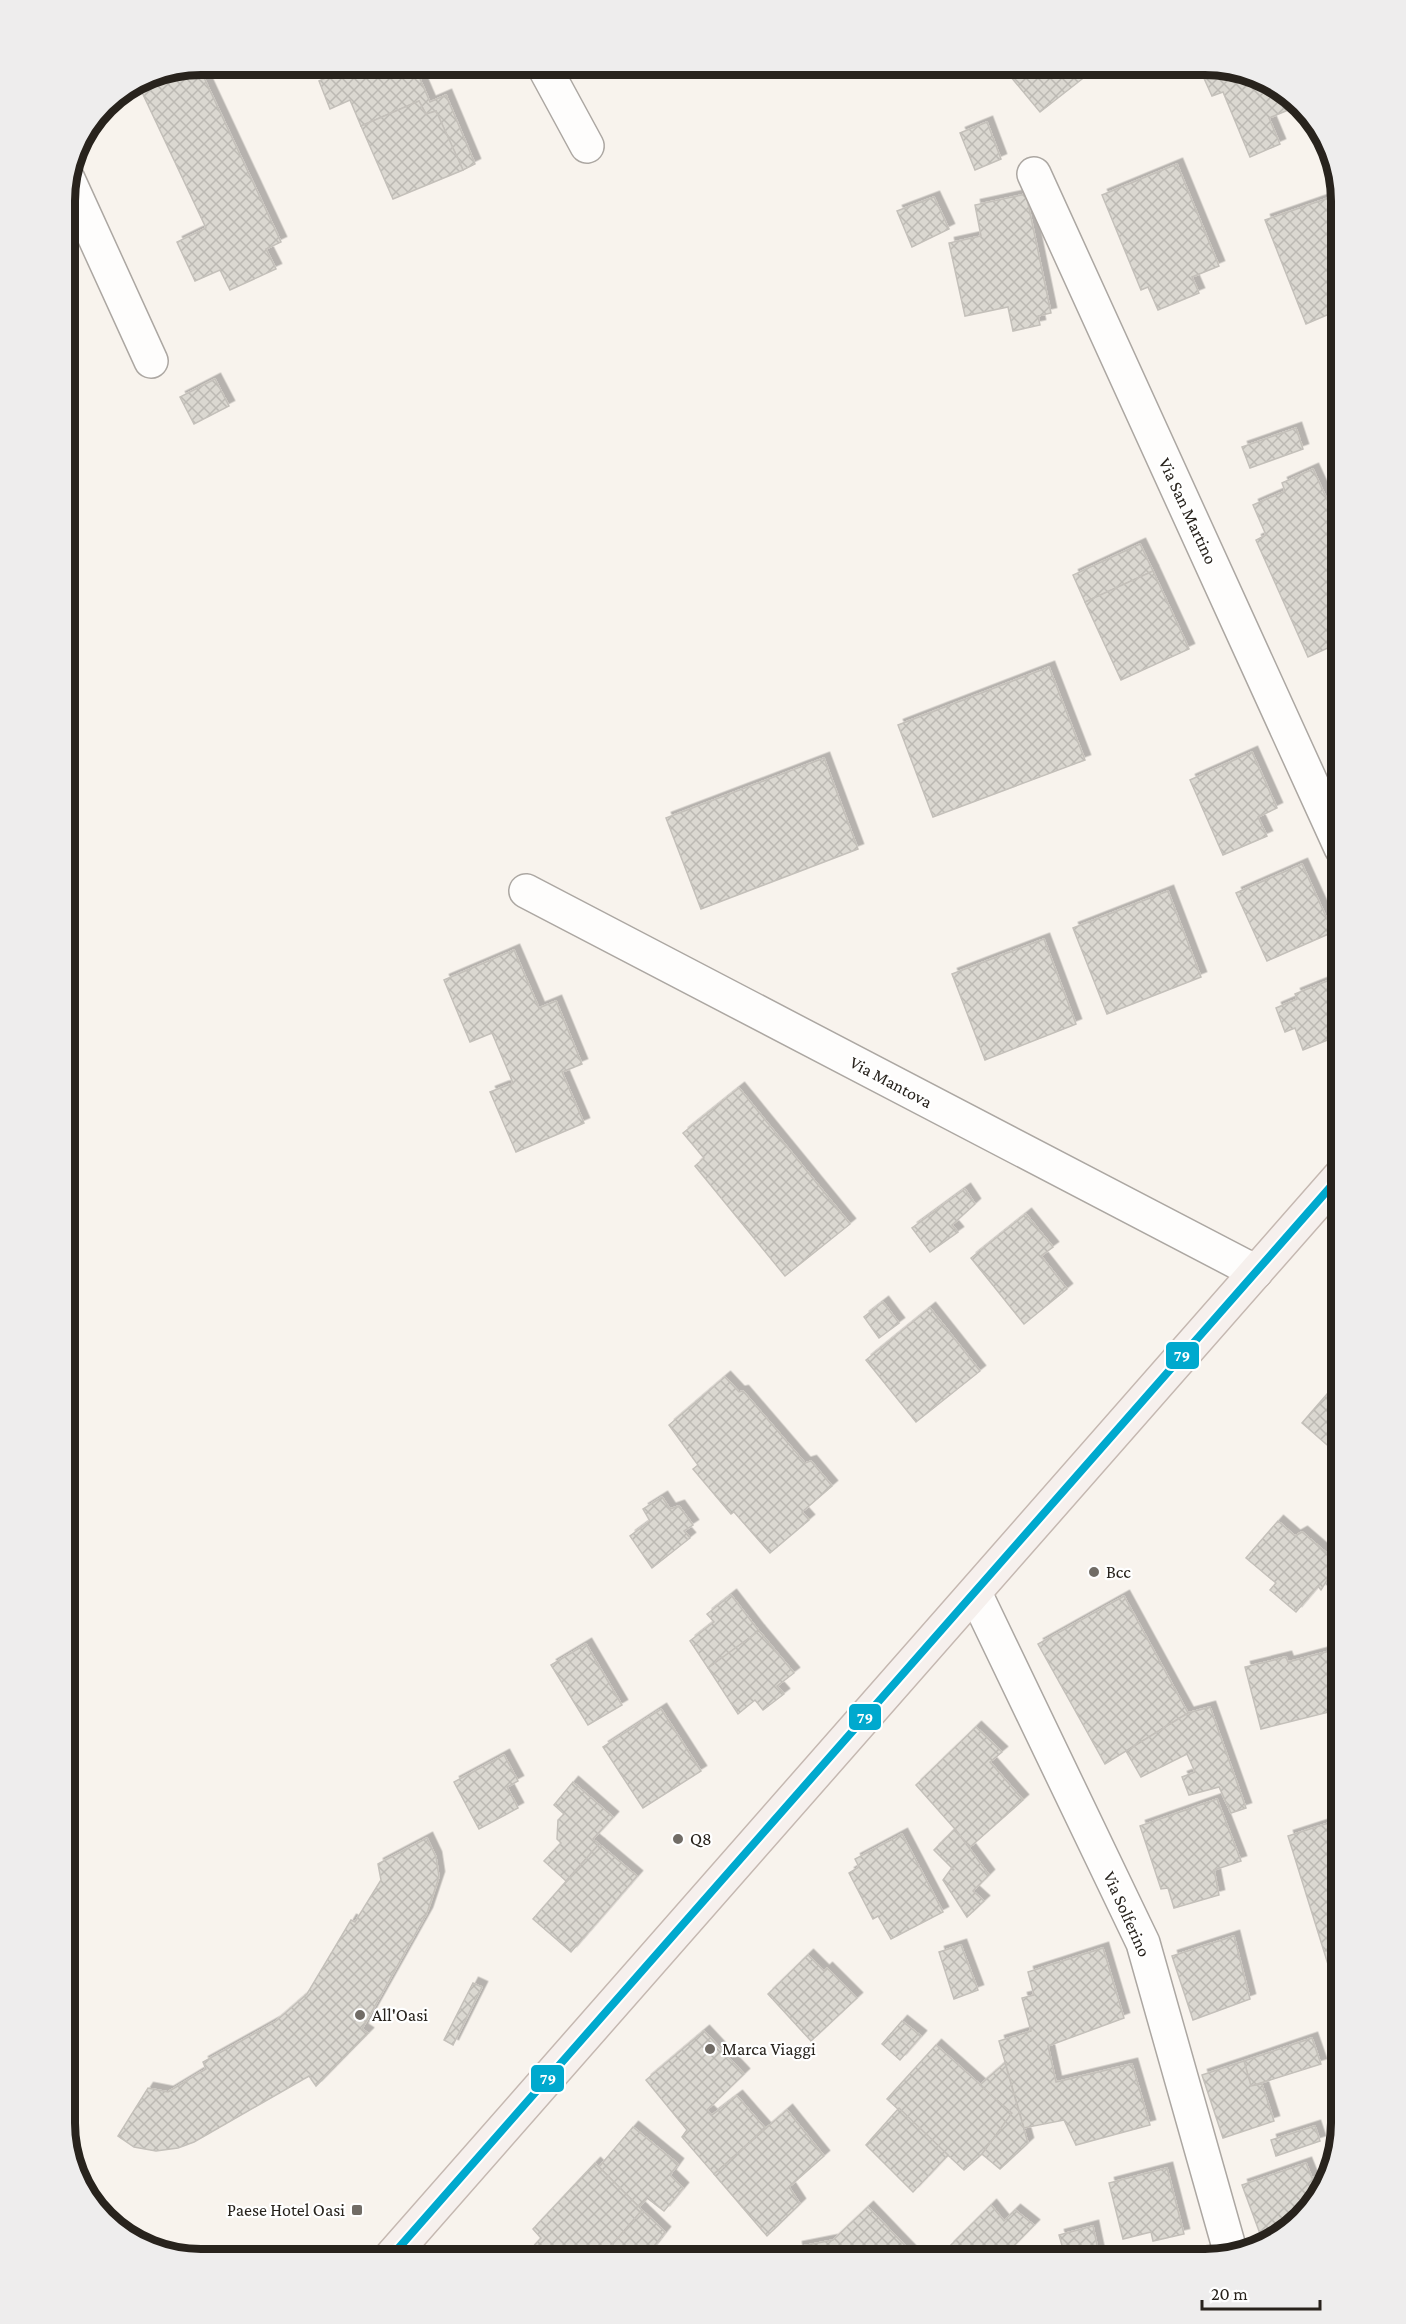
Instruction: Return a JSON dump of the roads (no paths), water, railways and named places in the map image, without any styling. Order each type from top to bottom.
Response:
[{"type":"main road","points":[[398,2249],[1331,1186]]},
{"type":"street","points":[[548,75],[587,146]]},
{"type":"street","name":"Via San Martino","points":[[1034,174],[1331,826]]},
{"type":"street","points":[[75,194],[151,361]]},
{"type":"street","name":"Via Mantova","points":[[526,891],[1256,1272]]},
{"type":"street","name":"Via Solferino","points":[[975,1593],[1143,1943],[1229,2247]]},
{"type":"place","name":"Bcc","points":[[1094,1572]]},
{"type":"place","name":"Q8","points":[[678,1839]]},
{"type":"place","name":"All'Oasi","points":[[360,2015]]},
{"type":"place","name":"Marca Viaggi","points":[[710,2049]]},
{"type":"place","name":"Paese Hotel Oasi","points":[[357,2210]]}]
